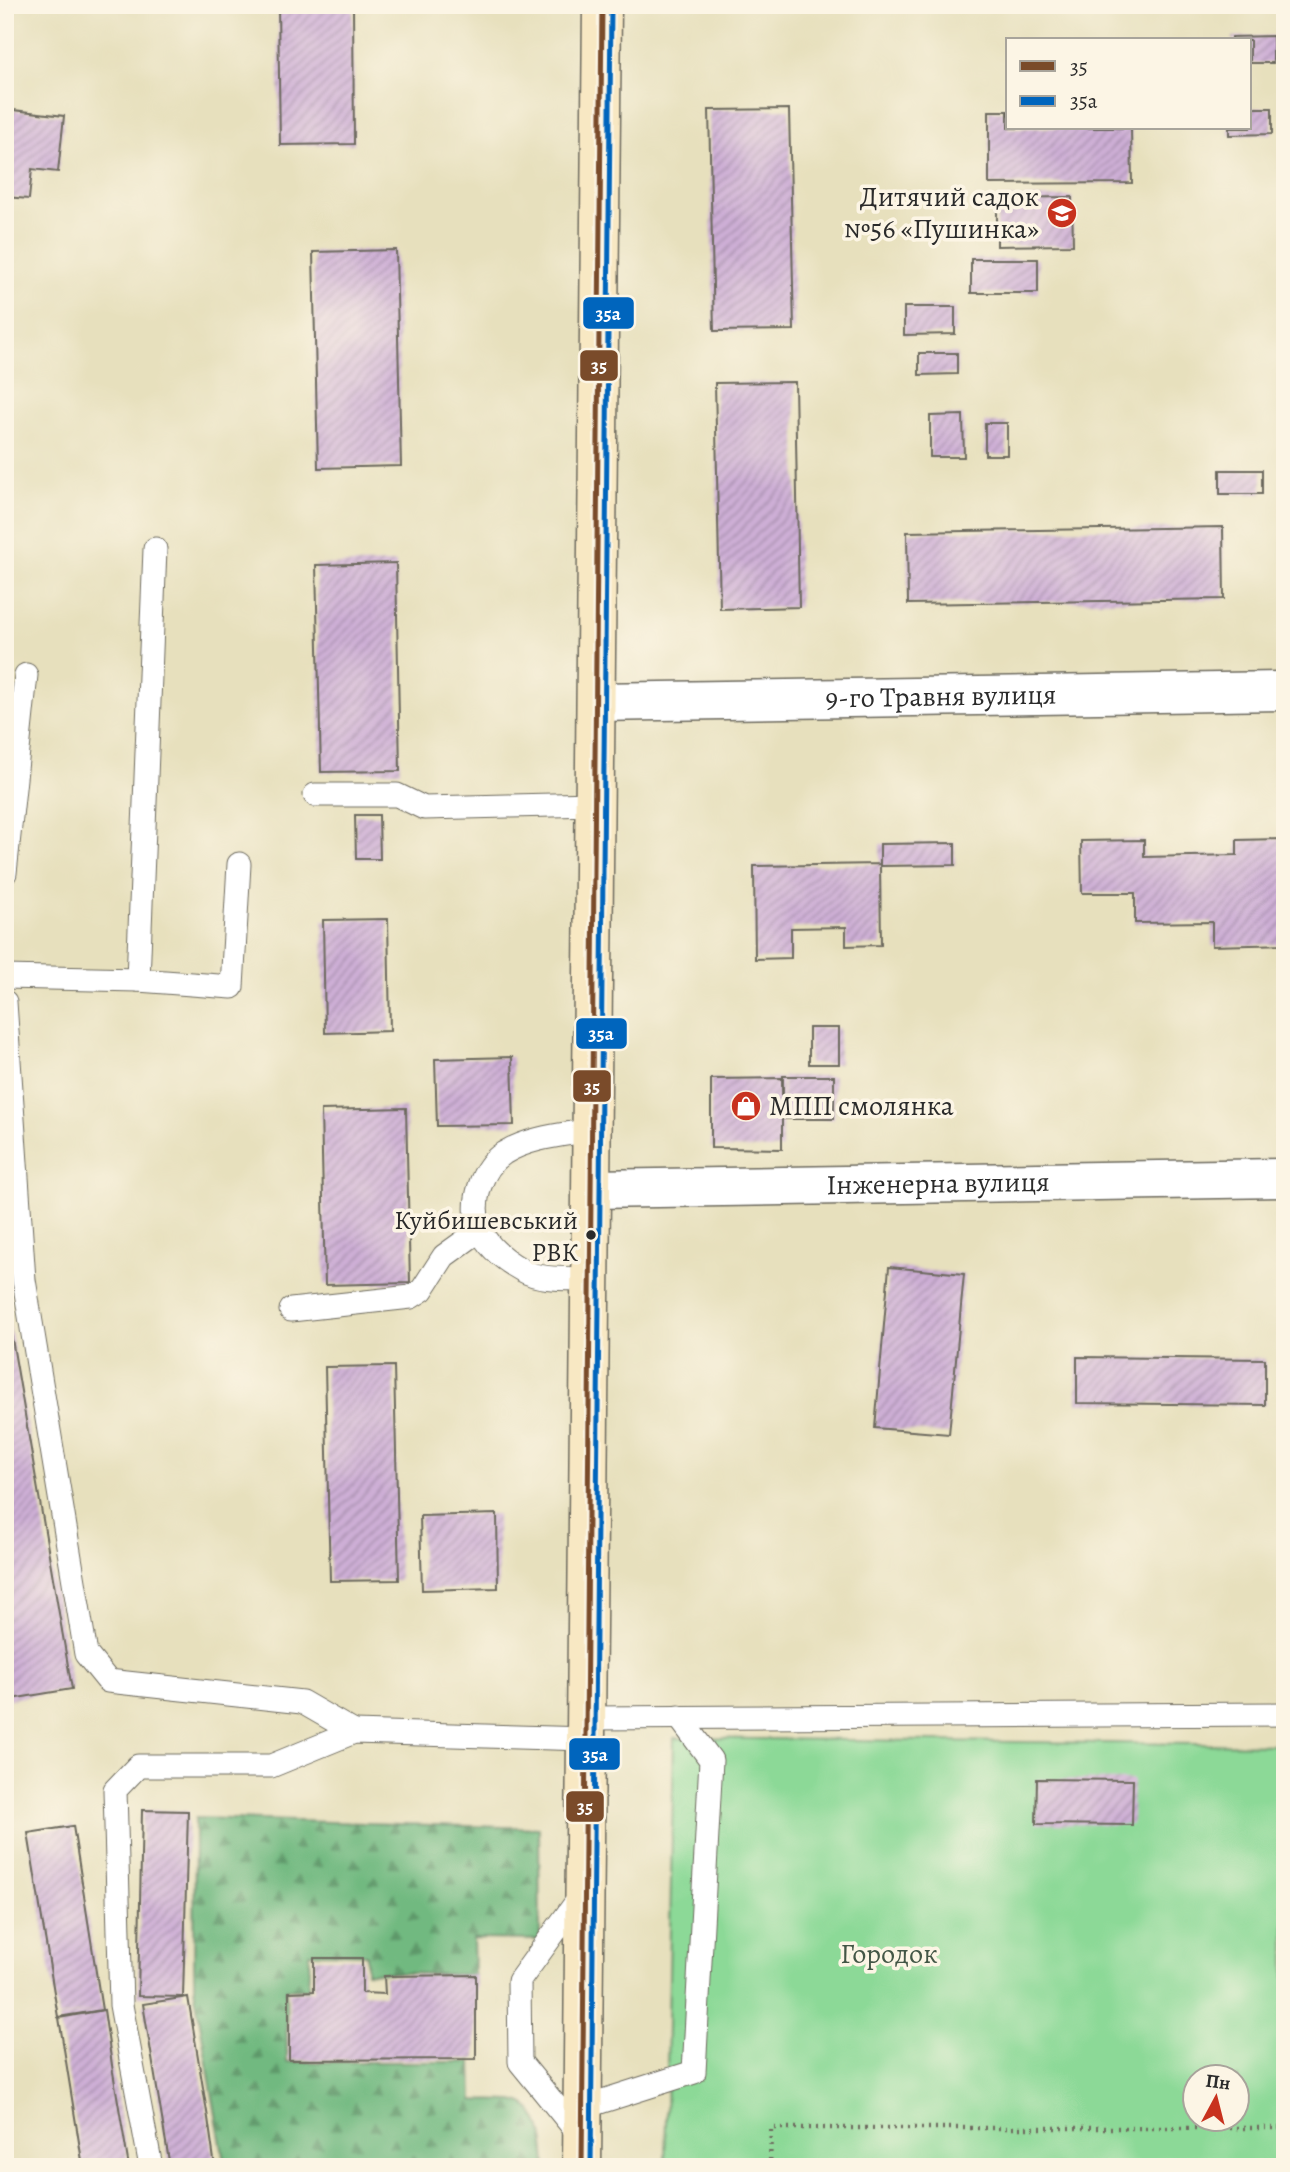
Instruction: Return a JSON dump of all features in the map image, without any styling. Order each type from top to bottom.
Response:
[{"type":"main road","points":[[583,2138],[602,5]]},
{"type":"street","name":"9-го Травня вулиця","points":[[596,702],[1285,691]]},
{"type":"street","name":"Інженерна вулиця","points":[[592,1189],[1285,1178]]},
{"type":"lane","points":[[138,980],[155,549]]},
{"type":"lane","points":[[5,873],[26,675]]},
{"type":"lane","points":[[315,795],[397,795],[424,808],[595,804]]},
{"type":"lane","points":[[5,978],[138,980],[232,987],[239,864]]},
{"type":"lane","points":[[5,1002],[24,1280],[86,1654],[108,1681],[302,1702],[354,1732]]},
{"type":"lane","points":[[591,1279],[556,1278],[524,1272],[498,1254],[480,1230],[477,1210],[485,1171],[503,1154],[527,1142],[592,1130]]},
{"type":"lane","points":[[291,1310],[411,1297],[422,1290],[444,1256],[480,1230]]},
{"type":"lane","points":[[151,2167],[121,2006],[116,1790],[138,1766],[271,1766],[354,1732],[587,1728],[679,1717],[1285,1714]]},
{"type":"lane","points":[[585,1891],[519,1981],[520,2062],[583,2138],[694,2073],[711,1760],[679,1717]]},
{"type":"path","points":[[770,2167],[771,2128],[1285,2129]]},
{"type":"green space","name":"Городок","points":[[674,1738],[1285,1745],[1285,2167],[665,2167]]},
{"type":"green space","points":[[195,1818],[539,1828],[540,1940],[473,1939],[474,1975],[366,1972],[366,1954],[310,1953],[308,1989],[286,1989],[287,2062],[472,2062],[473,2100],[513,2101],[531,2110],[543,2137],[546,2167],[225,2167],[194,1988]]},
{"type":"building","points":[[278,5],[353,5],[354,144],[280,145]]},
{"type":"building","points":[[1273,36],[1273,63],[1252,63],[1252,38],[1232,37]]},
{"type":"building","points":[[1252,108],[1272,108],[1272,134],[1229,135],[1229,130],[1252,130]]},
{"type":"building","points":[[5,109],[64,116],[58,172],[32,169],[29,199],[5,197]]},
{"type":"building","points":[[789,109],[794,330],[714,331],[709,110]]},
{"type":"building","points":[[989,111],[1006,111],[1006,130],[1131,130],[1132,183],[989,184]]},
{"type":"building","points":[[1072,197],[1073,245],[997,246],[997,198]]},
{"type":"building","points":[[396,250],[401,466],[318,468],[313,252]]},
{"type":"building","points":[[971,259],[1038,259],[1038,293],[971,293]]},
{"type":"building","points":[[904,307],[955,307],[955,334],[904,335]]},
{"type":"building","points":[[919,353],[957,353],[957,374],[919,375]]},
{"type":"building","points":[[795,382],[799,607],[720,609],[715,383]]},
{"type":"building","points":[[963,415],[964,457],[930,457],[930,416]]},
{"type":"building","points":[[985,423],[1007,423],[1007,455],[985,455]]},
{"type":"building","points":[[1220,470],[1262,470],[1262,494],[1220,494]]},
{"type":"building","points":[[1223,527],[1224,599],[908,604],[907,532]]},
{"type":"building","points":[[396,563],[400,771],[321,772],[316,565]]},
{"type":"building","points":[[355,815],[379,815],[380,859],[356,859]]},
{"type":"building","points":[[1285,839],[1285,944],[1212,946],[1212,922],[1135,923],[1135,893],[1082,893],[1081,841],[1144,840],[1144,857],[1237,855],[1237,840]]},
{"type":"building","points":[[955,843],[955,865],[880,866],[881,945],[846,946],[846,927],[791,928],[791,958],[755,959],[754,866],[880,864],[880,844]]},
{"type":"building","points":[[388,919],[390,1031],[325,1033],[323,920]]},
{"type":"building","points":[[809,1028],[839,1028],[839,1064],[809,1064]]},
{"type":"building","points":[[512,1057],[514,1125],[437,1126],[435,1059]]},
{"type":"building","points":[[783,1076],[834,1076],[834,1119],[783,1119]]},
{"type":"building","points":[[782,1078],[782,1149],[711,1148],[711,1079]]},
{"type":"building","points":[[406,1108],[410,1283],[325,1285],[321,1110]]},
{"type":"building","points":[[889,1267],[964,1274],[949,1434],[875,1428]]},
{"type":"building","points":[[5,1298],[72,1689],[5,1700]]},
{"type":"building","points":[[1077,1357],[1265,1359],[1265,1405],[1077,1403]]},
{"type":"building","points":[[394,1366],[399,1580],[330,1581],[325,1367]]},
{"type":"building","points":[[497,1514],[498,1588],[422,1590],[420,1516]]},
{"type":"building","points":[[1037,1779],[1133,1780],[1132,1825],[1036,1824]]},
{"type":"building","points":[[142,1810],[188,1811],[183,1997],[138,1996]]},
{"type":"building","points":[[73,1826],[102,2010],[58,2017],[28,1833]]},
{"type":"building","points":[[314,1958],[362,1958],[362,1993],[385,1994],[384,1976],[476,1975],[476,2059],[289,2060],[289,1992],[314,1991]]},
{"type":"building","points":[[188,1997],[215,2167],[170,2167],[143,2004]]},
{"type":"building","points":[[104,2010],[129,2167],[83,2167],[59,2018]]},
{"type":"transit line","name":"35","points":[[582,2167],[602,5]]},
{"type":"transit line","name":"35а","points":[[591,2167],[611,5]]},
{"type":"place","name":"Дитячий садок №56 «Пушинка»","points":[[1062,213]]},
{"type":"place","name":"МПП смолянка","points":[[746,1106]]},
{"type":"place","name":"Куйбишевський РВК","points":[[591,1235]]}]
